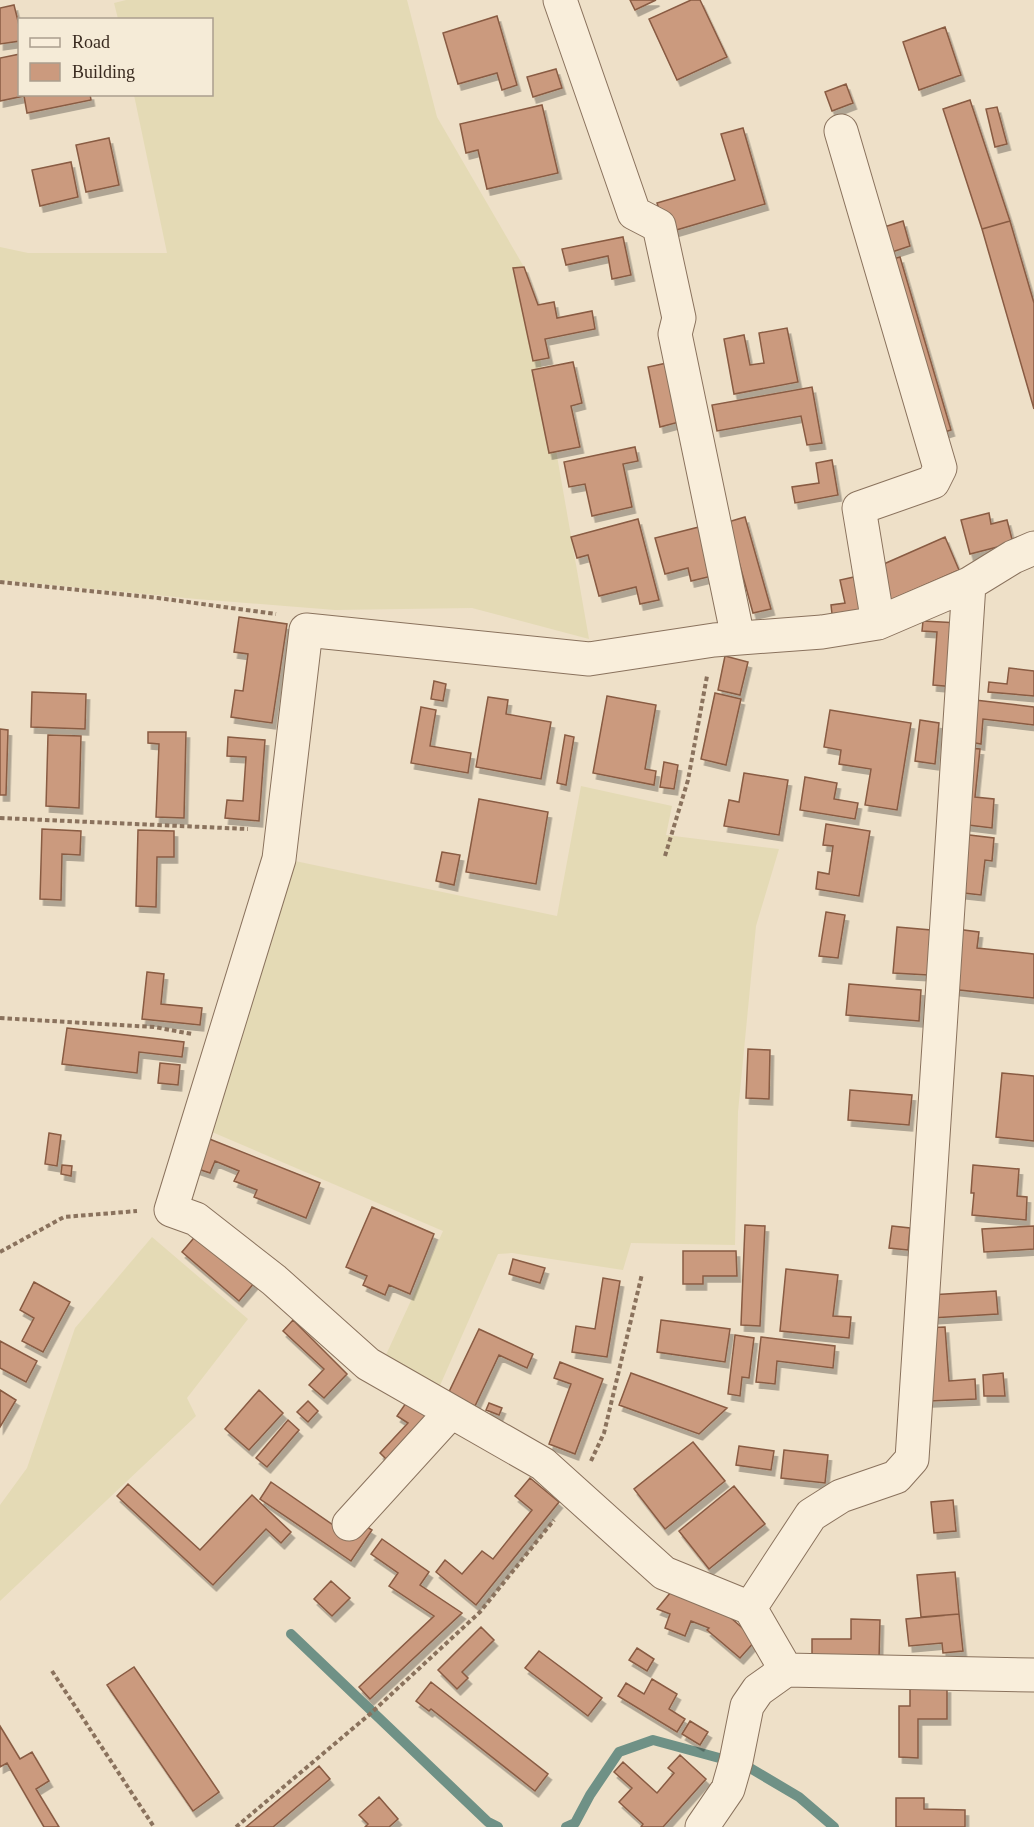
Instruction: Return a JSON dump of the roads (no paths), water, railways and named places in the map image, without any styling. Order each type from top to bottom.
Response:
[{"type":"lane","points":[[560,0],[634,213],[658,226],[679,318],[675,334],[726,639]]},
{"type":"lane","points":[[841,131],[940,468],[933,482],[859,508],[879,622]]},
{"type":"lane","points":[[786,1670],[750,1608],[664,1573],[543,1464],[368,1364],[274,1280],[196,1219],[171,1210],[225,1041],[279,859],[306,630],[589,659],[726,639],[822,632],[879,622],[969,584],[1014,557],[1034,548]]},
{"type":"lane","points":[[750,1608],[811,1515],[841,1496],[896,1477],[912,1459],[969,584]]},
{"type":"lane","points":[[349,1524],[451,1412]]},
{"type":"lane","points":[[702,1827],[728,1789],[747,1706],[758,1690],[786,1670],[1034,1675]]},
{"type":"waterway","points":[[291,1634],[488,1822],[498,1827]]},
{"type":"waterway","points":[[566,1827],[575,1823],[590,1795],[619,1752],[653,1740],[745,1765],[799,1797],[834,1827]]}]
